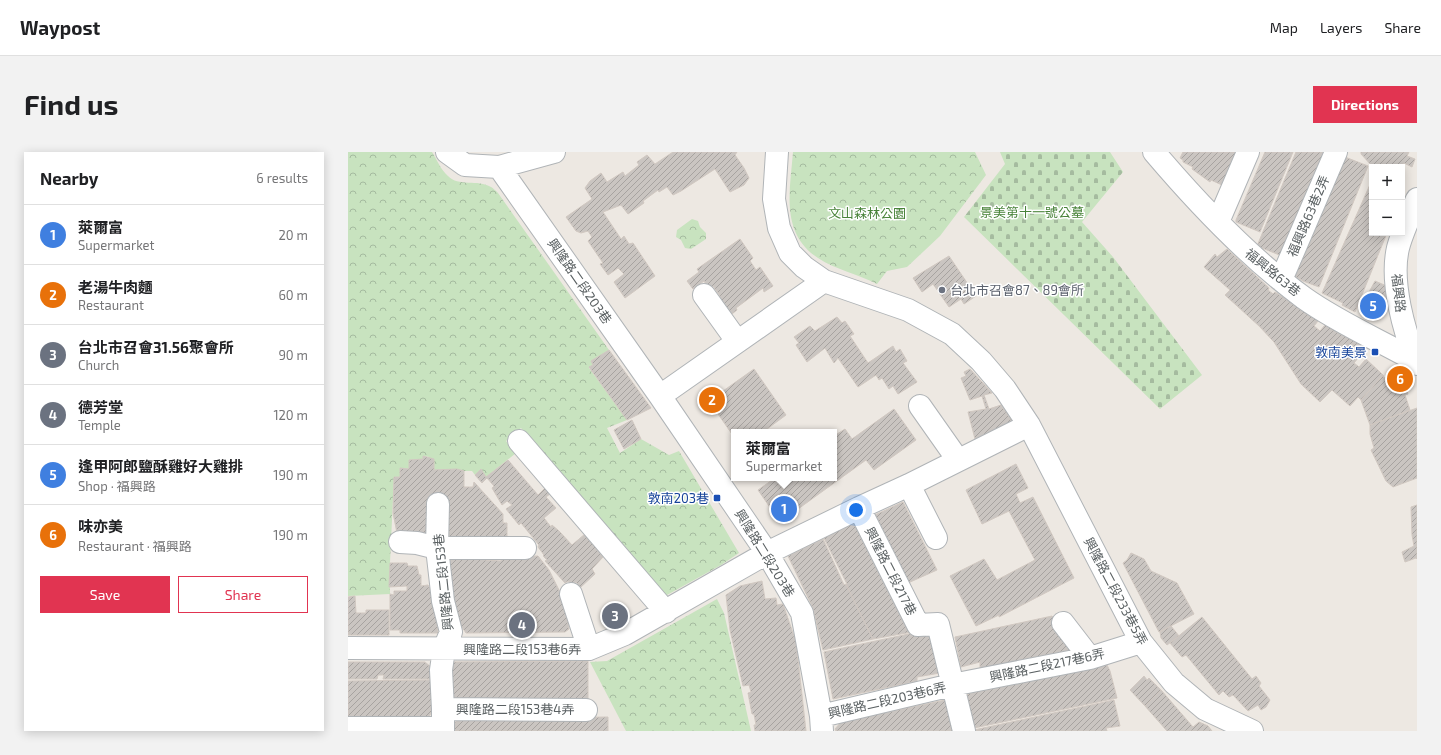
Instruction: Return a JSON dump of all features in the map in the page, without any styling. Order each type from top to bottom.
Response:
[{"type":"street","points":[[447,152],[465,165],[500,167],[554,152]]},
{"type":"street","points":[[778,152],[774,199],[779,228],[790,253],[804,267],[824,281],[908,310],[952,334],[982,361],[1005,388],[1029,425]]},
{"type":"street","name":"福興路63巷","points":[[1154,152],[1175,177],[1251,256],[1305,298],[1335,317],[1416,362]]},
{"type":"street","points":[[1218,222],[1248,152]]},
{"type":"street","name":"福興路63巷2弄","points":[[1281,280],[1336,152]]},
{"type":"street","name":"興隆路二段203巷","points":[[500,167],[767,552],[802,613],[822,723]]},
{"type":"street","name":"福興路","points":[[1416,362],[1402,321],[1395,274],[1398,247],[1417,199]]},
{"type":"street","points":[[660,396],[824,281]]},
{"type":"street","points":[[704,295],[737,341]]},
{"type":"street","points":[[920,406],[958,460]]},
{"type":"street","name":"興隆路二段153巷6弄","points":[[348,648],[589,649],[625,634],[666,612],[767,552],[909,485],[1029,425]]},
{"type":"street","name":"興隆路二段233巷5弄","points":[[1029,425],[1141,642],[1174,683],[1205,709],[1243,729]]},
{"type":"street","points":[[519,441],[666,612]]},
{"type":"street","points":[[909,485],[936,538]]},
{"type":"street","name":"興隆路二段153巷","points":[[438,504],[437,548],[443,601],[451,632],[444,648],[441,670],[443,723]]},
{"type":"street","name":"興隆路二段217巷","points":[[859,508],[918,624],[938,624],[964,731]]},
{"type":"street","points":[[400,542],[417,543],[437,548],[525,548]]},
{"type":"street","points":[[571,594],[589,649]]},
{"type":"street","points":[[1063,623],[1090,658]]},
{"type":"street","name":"興隆路二段217巷6弄","points":[[952,685],[1090,658],[1141,642]]},
{"type":"street","name":"興隆路二段203巷6弄","points":[[822,723],[952,685]]},
{"type":"street","name":"興隆路二段153巷4弄","points":[[348,728],[443,723],[586,710]]},
{"type":"green space","points":[[348,152],[432,152],[443,171],[452,179],[463,182],[480,183],[492,187],[498,193],[609,350],[591,361],[593,365],[589,368],[627,420],[607,428],[620,453],[641,439],[669,455],[679,451],[739,553],[721,565],[667,595],[661,595],[521,428],[506,441],[516,453],[486,477],[481,469],[475,475],[472,471],[457,469],[434,470],[434,460],[423,456],[423,459],[409,460],[409,469],[400,468],[400,477],[394,477],[390,594],[348,596]]},
{"type":"green space","name":"文山森林公園","points":[[793,152],[975,152],[986,175],[940,236],[907,267],[887,271],[877,284],[832,266],[818,258],[806,248],[798,236],[793,224],[790,210],[790,182]]},
{"type":"green space","name":"景美第十一號公墓","points":[[1000,152],[1110,152],[1123,172],[1082,222],[1113,257],[1202,375],[1160,409],[964,217],[1005,164]]},
{"type":"green space","points":[[692,219],[698,221],[700,227],[706,233],[706,239],[691,249],[685,248],[681,240],[676,237],[677,230]]},
{"type":"green space","points":[[717,599],[724,613],[751,731],[626,731],[590,662],[607,661]]},
{"type":"building","points":[[673,152],[737,152],[735,155],[749,178],[744,185],[730,192],[715,169],[673,195],[667,187],[659,192],[658,190],[643,201],[644,203],[628,214],[621,205],[603,212],[621,239],[624,236],[629,244],[633,243],[655,276],[625,298],[614,282],[624,274],[618,268],[608,275],[600,264],[603,263],[588,241],[592,237],[588,231],[581,233],[576,231],[566,217],[592,199],[585,188],[590,181],[601,173],[607,182],[623,172],[625,176],[639,165],[637,162],[647,155],[655,164]]},
{"type":"building","points":[[1183,152],[1236,152],[1222,185],[1211,180],[1210,182],[1192,169],[1193,167],[1183,162],[1180,158]]},
{"type":"building","points":[[1265,152],[1293,152],[1260,232],[1236,222],[1236,220]]},
{"type":"building","points":[[1296,152],[1325,152],[1282,256],[1257,246]]},
{"type":"building","points":[[1361,152],[1409,152],[1407,156],[1415,159],[1412,167],[1404,163],[1370,164],[1361,154]]},
{"type":"building","points":[[1345,157],[1368,166],[1319,287],[1303,281],[1295,276]]},
{"type":"building","points":[[1369,187],[1369,236],[1386,236],[1355,312],[1342,305],[1343,303],[1322,293]]},
{"type":"building","points":[[740,239],[753,258],[750,261],[756,270],[760,267],[773,286],[764,292],[763,288],[736,308],[737,310],[728,317],[716,298],[720,296],[713,286],[709,289],[704,281],[693,289],[687,281],[699,272],[697,269]]},
{"type":"building","points":[[1227,249],[1269,288],[1268,290],[1273,294],[1275,292],[1318,321],[1314,326],[1320,331],[1325,325],[1366,348],[1354,363],[1359,367],[1366,359],[1383,375],[1361,400],[1358,397],[1350,406],[1332,390],[1320,402],[1301,384],[1274,342],[1225,295],[1230,290],[1204,267],[1215,254],[1217,257]]},
{"type":"building","points":[[949,256],[976,296],[964,304],[961,299],[949,307],[933,284],[922,292],[913,278]]},
{"type":"building","points":[[1375,281],[1389,287],[1379,315],[1361,307]]},
{"type":"building","points":[[837,317],[842,323],[845,321],[854,334],[850,336],[868,363],[893,346],[896,352],[900,349],[907,361],[903,363],[917,382],[898,394],[893,386],[889,389],[882,378],[879,380],[876,375],[858,387],[838,358],[834,363],[825,348],[807,362],[796,345],[799,343],[794,337],[810,326],[815,331]]},
{"type":"building","points":[[609,350],[651,408],[627,420],[589,367],[593,365],[591,361]]},
{"type":"building","points":[[754,369],[786,415],[767,429],[731,429],[731,433],[709,401]]},
{"type":"building","points":[[970,369],[992,393],[984,395],[989,409],[1001,405],[1012,421],[975,439],[968,412],[986,409],[982,396],[970,400],[961,378],[966,376],[964,372]]},
{"type":"building","points":[[1400,371],[1408,394],[1405,395],[1410,410],[1370,425],[1361,400],[1383,375],[1384,378]]},
{"type":"building","points":[[1417,408],[1417,478],[1393,487],[1386,481],[1371,450],[1374,448],[1370,434],[1370,425]]},
{"type":"building","points":[[894,409],[916,440],[874,470],[866,460],[837,481],[837,434],[845,429],[852,439]]},
{"type":"building","points":[[632,420],[641,439],[624,449],[614,430]]},
{"type":"building","points":[[423,456],[434,459],[434,470],[457,469],[464,471],[464,487],[473,487],[474,482],[503,514],[503,523],[507,523],[507,540],[398,538],[393,513],[394,477],[400,477],[400,468],[409,469],[409,460],[423,459]]},
{"type":"building","points":[[508,460],[538,495],[546,487],[550,494],[546,497],[556,508],[544,518],[551,527],[552,525],[572,545],[585,534],[603,557],[592,569],[595,574],[581,587],[576,582],[572,584],[568,581],[565,583],[545,561],[547,560],[538,547],[539,545],[521,523],[519,525],[506,509],[512,505],[507,501],[502,505],[492,488],[494,486],[487,478],[482,483],[475,475],[481,469],[486,477]]},
{"type":"building","points":[[1016,464],[1028,488],[1016,494],[1020,503],[1033,497],[1074,578],[999,617],[999,615],[976,626],[950,576],[984,559],[997,580],[1035,560],[1009,511],[982,524],[966,490]]},
{"type":"building","points":[[771,481],[837,481],[780,522],[758,490]]},
{"type":"building","points":[[903,502],[937,570],[908,583],[875,515]]},
{"type":"building","points":[[1417,505],[1417,559],[1416,558],[1405,562],[1402,552],[1414,546],[1411,507]]},
{"type":"building","points":[[857,521],[912,632],[873,639],[824,538]]},
{"type":"building","points":[[823,539],[844,585],[846,584],[873,639],[823,650],[813,608],[788,556]]},
{"type":"building","points":[[1131,553],[1144,559],[1151,571],[1177,583],[1194,614],[1159,632],[1123,563],[1127,560]]},
{"type":"building","points":[[444,555],[485,558],[485,560],[501,561],[501,557],[538,556],[549,570],[560,592],[569,629],[565,632],[466,633],[460,624],[443,578]]},
{"type":"building","points":[[390,563],[407,563],[408,566],[417,566],[419,575],[421,575],[421,586],[428,585],[436,602],[438,633],[400,633],[400,630],[390,630],[390,594],[394,595],[394,591],[407,591],[407,586],[389,587]]},
{"type":"building","points":[[762,581],[765,599],[776,598],[777,605],[783,604],[795,639],[806,731],[755,731],[754,725],[756,725],[754,714],[752,714],[748,693],[751,692],[749,685],[743,686],[730,630],[726,595],[740,586]]},
{"type":"building","points":[[355,596],[356,613],[366,613],[366,610],[389,610],[389,635],[348,635],[348,597]]},
{"type":"building","points":[[1052,616],[1076,649],[980,668],[980,662],[961,667],[955,637]]},
{"type":"building","points":[[1202,617],[1252,679],[1256,676],[1261,683],[1259,686],[1270,700],[1266,707],[1261,710],[1258,705],[1248,711],[1233,695],[1229,697],[1223,691],[1219,695],[1186,655],[1182,657],[1170,643]]},
{"type":"building","points":[[1171,626],[1179,636],[1167,645],[1161,638],[1160,632]]},
{"type":"building","points":[[932,629],[940,673],[917,677],[917,681],[833,699],[824,652]]},
{"type":"building","points":[[588,661],[588,700],[455,698],[452,695],[450,662]]},
{"type":"building","points":[[348,662],[425,662],[432,668],[431,679],[383,679],[384,675],[378,675],[377,679],[348,679]]},
{"type":"building","points":[[1107,665],[1117,698],[974,728],[967,694]]},
{"type":"building","points":[[1144,676],[1147,680],[1149,678],[1161,690],[1145,706],[1130,690]]},
{"type":"building","points":[[432,680],[432,711],[429,717],[348,719],[348,681]]},
{"type":"building","points":[[1161,690],[1193,727],[1199,722],[1208,726],[1212,731],[1167,731],[1145,706]]},
{"type":"building","points":[[950,699],[956,731],[836,731],[835,729],[841,722]]},
{"type":"building","points":[[1114,700],[1120,726],[1106,728],[1107,731],[974,731],[974,730]]},
{"type":"building","points":[[608,717],[608,731],[450,731],[454,723],[460,719]]},
{"type":"place","name":"台北市召會87、89會所","points":[[942,290]]},
{"type":"place","name":"逢甲阿郎鹽酥雞好大雞排","points":[[1373,306]]},
{"type":"place","name":"敦南美景","points":[[1375,352]]},
{"type":"place","name":"味亦美","points":[[1400,379]]},
{"type":"place","name":"老湯牛肉麵","points":[[712,400]]},
{"type":"place","name":"敦南203巷","points":[[717,498]]},
{"type":"place","name":"萊爾富","points":[[784,509]]},
{"type":"place","name":"台北市召會31.56聚會所","points":[[615,616]]},
{"type":"place","name":"德芳堂","points":[[522,625]]}]
